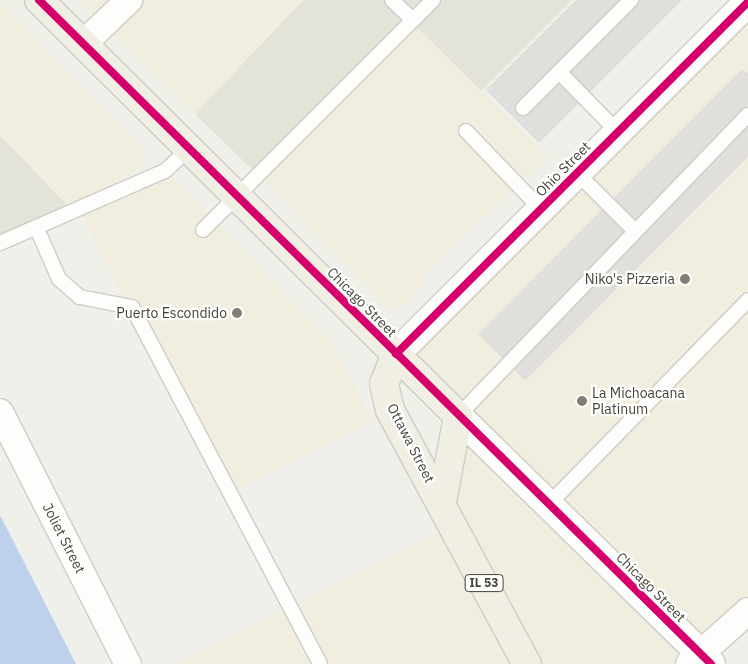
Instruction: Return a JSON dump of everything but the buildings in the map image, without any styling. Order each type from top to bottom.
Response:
[{"type":"main road","name":"Chicago Street","points":[[39,0],[191,147],[458,416]]},
{"type":"main road","name":"Ottawa Street","points":[[396,354],[384,384],[390,410],[442,502],[527,664]]},
{"type":"main road","name":"Ottawa Street","points":[[442,502],[458,416]]},
{"type":"street","points":[[83,44],[129,0]]},
{"type":"street","name":"Ohio Street","points":[[396,354],[748,2]]},
{"type":"street","name":"Joliet Street","points":[[0,412],[128,664]]},
{"type":"street","name":"Chicago Street","points":[[458,416],[549,504],[701,661]]},
{"type":"street","points":[[701,661],[748,611]]},
{"type":"lane","points":[[392,0],[413,20]]},
{"type":"lane","points":[[203,230],[434,0]]},
{"type":"lane","points":[[523,108],[631,0]]},
{"type":"lane","points":[[560,72],[618,132]]},
{"type":"lane","points":[[458,416],[748,116]]},
{"type":"lane","points":[[466,131],[541,209]]},
{"type":"lane","points":[[0,244],[38,230],[165,170],[191,147]]},
{"type":"lane","points":[[577,173],[635,231]]},
{"type":"lane","points":[[38,230],[59,278],[80,297],[132,307],[320,664]]},
{"type":"lane","points":[[549,504],[748,300]]},
{"type":"shaded area","points":[[78,0],[303,0],[195,114]]},
{"type":"shaded area","points":[[303,0],[572,0],[481,91],[410,21],[257,174],[195,114]]},
{"type":"shaded area","points":[[576,0],[682,0],[539,143],[486,90]]},
{"type":"shaded area","points":[[0,2],[144,150],[142,166],[73,211],[0,135]]},
{"type":"shaded area","points":[[748,4],[748,609],[703,654],[398,354]]},
{"type":"shaded area","points":[[409,21],[548,157],[425,272],[424,283],[406,304],[390,310],[257,174]]},
{"type":"shaded area","points":[[742,69],[748,74],[748,157],[525,381],[478,334]]},
{"type":"shaded area","points":[[0,135],[73,211],[0,241]]},
{"type":"shaded area","points":[[168,172],[331,342],[373,421],[224,496],[81,213]]},
{"type":"shaded area","points":[[459,418],[701,656],[686,664],[528,664],[444,503]]},
{"type":"shaded area","points":[[451,527],[524,664],[175,664]]},
{"type":"water","points":[[0,515],[76,664],[0,664]]},
{"type":"cycle path","points":[[39,0],[711,664]]},
{"type":"cycle path","points":[[396,354],[748,2]]},
{"type":"place","name":"Niko's Pizzeria","points":[[685,279]]},
{"type":"place","name":"Puerto Escondido","points":[[237,313]]},
{"type":"place","name":"La Michoacana Platinum","points":[[582,401]]}]
